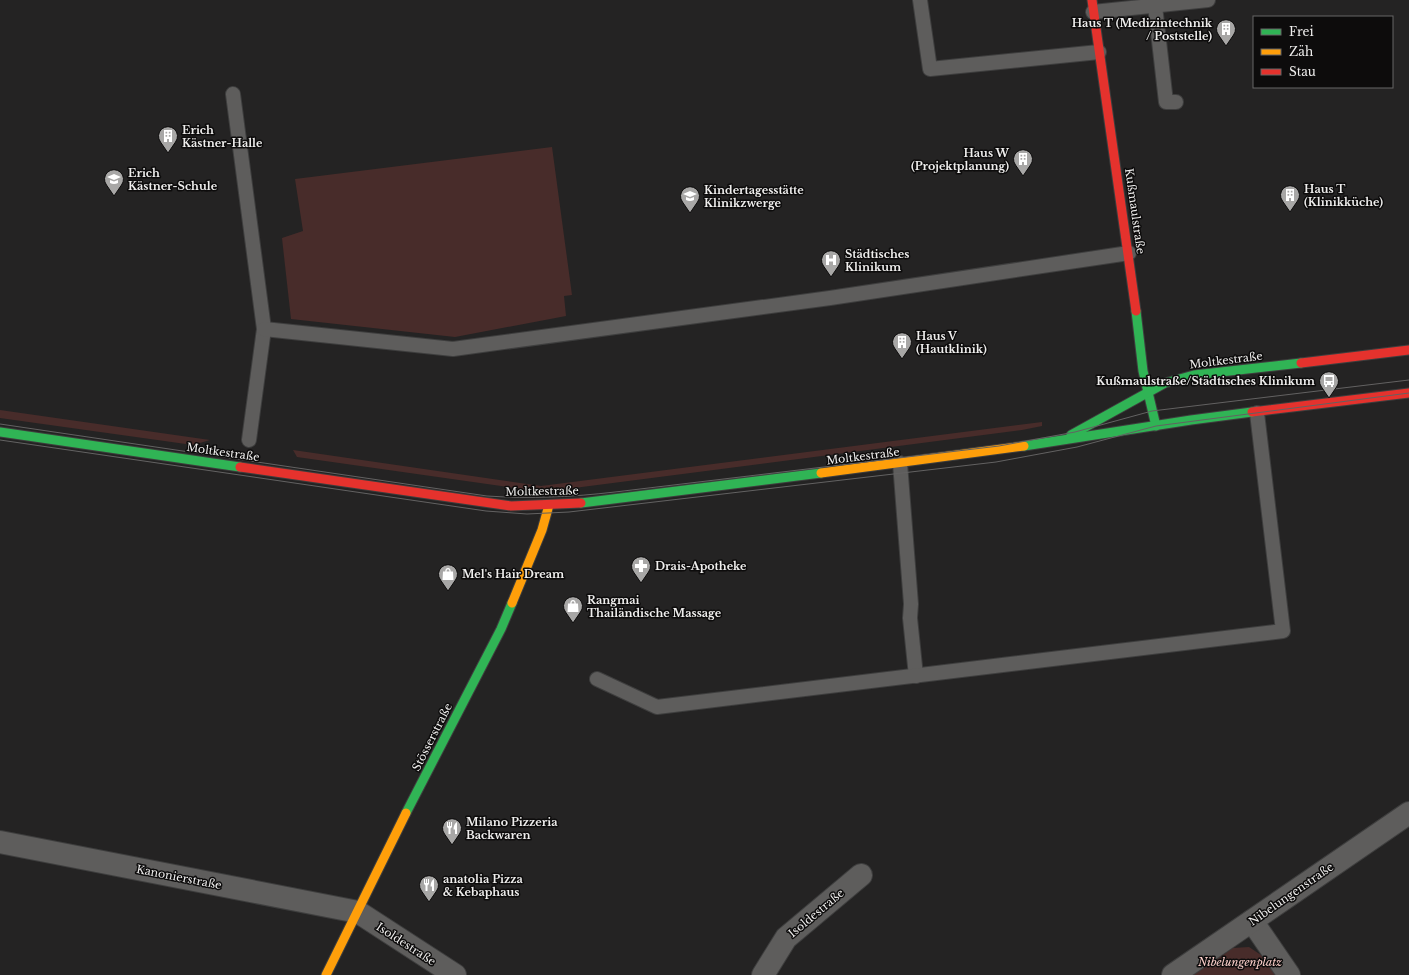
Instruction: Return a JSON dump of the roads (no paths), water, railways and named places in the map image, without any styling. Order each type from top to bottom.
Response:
[{"type":"main road","name":"Kußmaulstraße","points":[[1093,6],[1129,253],[1147,393],[1156,426]]},
{"type":"main road","name":"Moltkestraße","points":[[1062,441],[1165,383],[1194,375],[1409,350]]},
{"type":"main road","name":"Moltkestraße","points":[[0,432],[511,506],[549,505],[580,503],[900,463],[1062,441],[1156,426],[1409,393]]},
{"type":"main road","name":"Stösserstraße","points":[[326,975],[358,912],[377,870],[501,629],[542,530],[549,505]]},
{"type":"street","name":"Nibelungenstraße","points":[[1172,975],[1409,813]]},
{"type":"street","name":"Kanonierstraße","points":[[0,842],[358,912]]},
{"type":"street","name":"Isoldestraße","points":[[763,975],[786,938],[861,875]]},
{"type":"street","name":"Isoldestraße","points":[[358,912],[455,975]]},
{"type":"street","points":[[1252,921],[1289,975]]},
{"type":"lane","points":[[920,0],[930,70],[1099,52]]},
{"type":"lane","points":[[1093,6],[1155,6],[1208,0]]},
{"type":"lane","points":[[1155,6],[1166,102],[1176,102]]},
{"type":"lane","points":[[232,94],[264,329],[249,440]]},
{"type":"lane","points":[[264,329],[453,349],[830,298],[1129,253]]},
{"type":"lane","points":[[597,678],[657,707],[1283,631],[1257,413]]},
{"type":"lane","points":[[900,463],[911,604],[910,618],[916,676]]},
{"type":"tram line","points":[[0,424],[487,496],[551,497],[615,492],[999,446],[1075,432],[1152,411],[1409,380]]},
{"type":"tram line","points":[[0,440],[486,511],[527,514],[569,512],[996,462],[1077,447],[1156,426],[1409,393]]},
{"type":"place","name":"Haus T (Medizintechnik / Poststelle)","points":[[1226,46]]},
{"type":"place","name":"Erich Kästner-Halle","points":[[168,153]]},
{"type":"place","name":"Haus W (Projektplanung)","points":[[1023,176]]},
{"type":"place","name":"Erich Kästner-Schule","points":[[114,196]]},
{"type":"place","name":"Haus T (Klinikküche)","points":[[1290,212]]},
{"type":"place","name":"Kindertagesstätte Klinikzwerge","points":[[690,213]]},
{"type":"place","name":"Städtisches Klinikum","points":[[831,277]]},
{"type":"place","name":"Haus V (Hautklinik)","points":[[902,359]]},
{"type":"place","name":"Kußmaulstraße/Städtisches Klinikum","points":[[1329,398]]},
{"type":"place","name":"Drais-Apotheke","points":[[641,583]]},
{"type":"place","name":"Mel's Hair Dream","points":[[448,591]]},
{"type":"place","name":"Rangmai Thailändische Massage","points":[[573,623]]},
{"type":"place","name":"Milano Pizzeria Backwaren","points":[[452,845]]},
{"type":"place","name":"anatolia Pizza & Kebaphaus","points":[[429,902]]},
{"type":"park label","name":"Nibelungenplatz","points":[[1240,962]]}]
